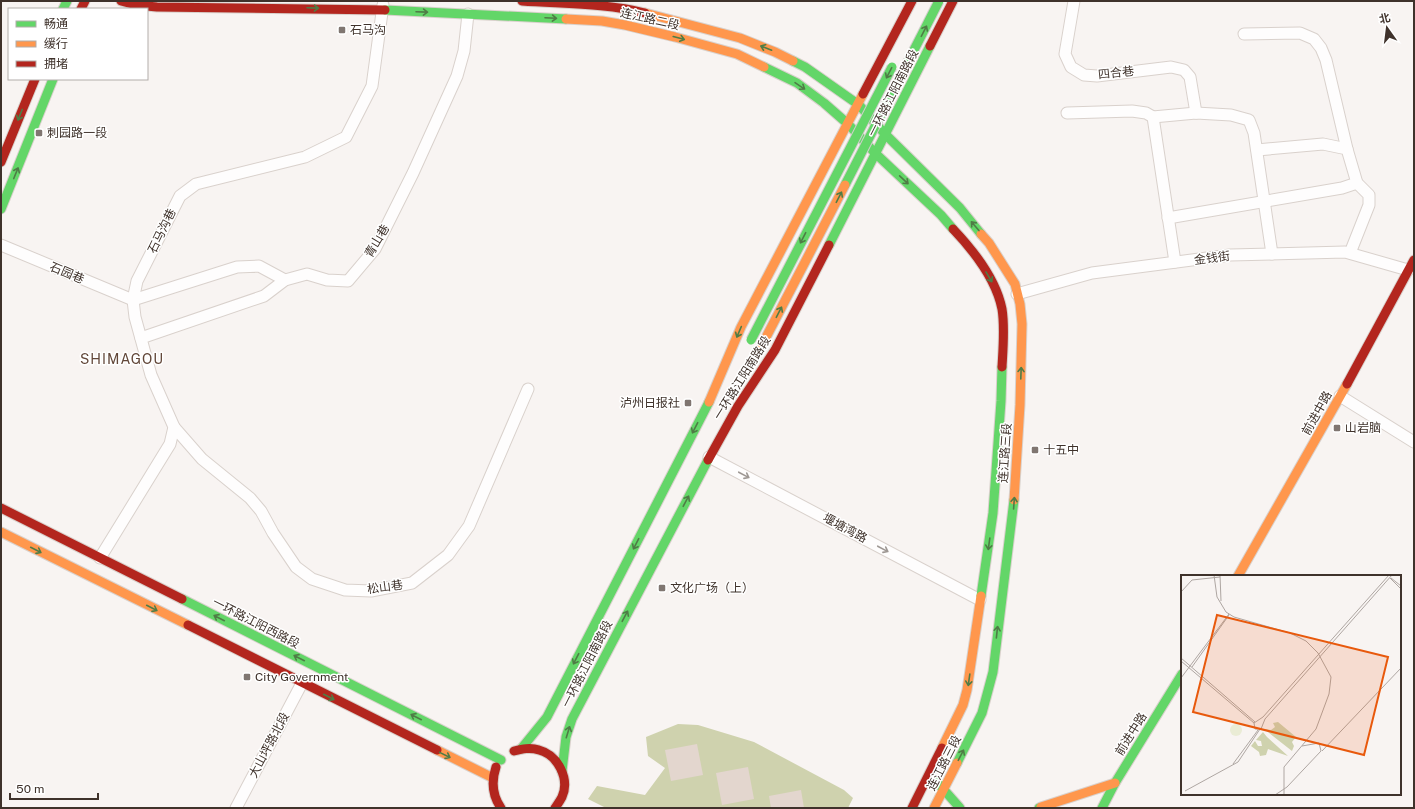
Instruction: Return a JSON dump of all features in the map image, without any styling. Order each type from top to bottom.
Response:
[{"type":"main road","name":"连江路二段","points":[[121,1],[136,5],[156,7],[289,8],[383,6],[468,14],[602,21],[625,25],[737,54],[797,83],[848,124],[875,153]]},
{"type":"main road","name":"连江路二段","points":[[522,1],[603,3],[740,38],[775,52],[805,67],[859,105],[885,134]]},
{"type":"main road","name":"一环路江阳南路段","points":[[521,749],[547,718],[713,394],[741,327],[859,105],[912,1]]},
{"type":"main road","points":[[738,406],[758,354],[939,1]]},
{"type":"main road","name":"一环路江阳南路段","points":[[555,808],[563,796],[565,788],[562,771],[566,737],[572,719],[709,457],[738,406],[775,350],[953,1]]},
{"type":"main road","points":[[748,343],[898,56],[893,39]]},
{"type":"main road","points":[[898,56],[906,60],[914,61],[926,53]]},
{"type":"main road","points":[[1,162],[35,80]]},
{"type":"main road","points":[[1,209],[53,80]]},
{"type":"main road","name":"连江路三段","points":[[885,134],[976,226],[1005,266],[1015,284],[1020,304],[1022,340],[1014,508],[993,672],[982,713],[934,808]]},
{"type":"main road","name":"连江路三段","points":[[875,153],[941,215],[962,237],[996,289],[1002,310],[1003,338],[1001,401],[992,513],[967,690],[963,705],[912,808]]},
{"type":"main road","points":[[820,177],[829,172],[836,171],[845,174],[855,183],[857,191]]},
{"type":"main road","name":"前进中路","points":[[1239,575],[1340,396],[1414,260]]},
{"type":"main road","points":[[713,394],[738,358]]},
{"type":"main road","name":"一环路江阳西路段","points":[[1,508],[501,760]]},
{"type":"main road","points":[[1,532],[492,778]]},
{"type":"main road","name":"前进中路","points":[[1102,808],[1115,783],[1181,676]]},
{"type":"main road","points":[[502,808],[495,798],[492,788],[492,778],[501,760],[510,753],[521,749],[531,748],[541,750],[550,755],[557,762],[562,771]]},
{"type":"main road","points":[[930,773],[960,808]]},
{"type":"main road","points":[[1041,808],[1115,783]]},
{"type":"street","name":"四合巷","points":[[1074,1],[1065,54],[1071,66],[1084,75],[1097,76],[1171,67],[1184,70],[1190,77],[1196,113]]},
{"type":"street","name":"石马沟巷","points":[[174,428],[151,375],[135,317],[133,300],[138,281],[180,196],[196,184],[305,157],[346,137],[372,86],[383,6]]},
{"type":"street","name":"青山巷","points":[[141,338],[264,296],[285,280],[307,274],[327,280],[348,281],[375,249],[413,173],[456,76],[464,51],[468,14]]},
{"type":"street","points":[[1244,34],[1300,33],[1314,40],[1321,48],[1326,60],[1358,183],[1369,195],[1369,205],[1350,253]]},
{"type":"street","points":[[1067,113],[1132,111],[1146,112],[1153,117],[1196,113],[1231,115],[1249,120],[1254,133],[1257,150],[1272,254]]},
{"type":"street","points":[[1153,117],[1175,262]]},
{"type":"street","points":[[1257,150],[1323,144],[1348,149]]},
{"type":"street","points":[[1168,218],[1342,188],[1358,183]]},
{"type":"street","name":"石园巷","points":[[1,245],[133,300]]},
{"type":"street","name":"金钱街","points":[[1017,294],[1092,273],[1230,255],[1345,252],[1408,270]]},
{"type":"street","points":[[133,300],[237,267],[259,266],[285,280]]},
{"type":"street","name":"松山巷","points":[[174,428],[202,459],[250,498],[261,511],[273,533],[296,567],[312,579],[325,584],[345,590],[371,591],[412,583],[448,555],[469,526],[528,389]]},
{"type":"street","points":[[1340,396],[1414,442]]},
{"type":"street","points":[[100,558],[170,444],[174,428]]},
{"type":"street","name":"堰塘湾路","points":[[709,457],[980,600]]},
{"type":"street","name":"大山坪路北段","points":[[236,808],[302,683]]},
{"type":"green space","points":[[678,724],[698,725],[754,742],[844,790],[853,798],[848,808],[606,808],[588,799],[597,786],[645,795],[665,768],[648,756],[646,737]]},
{"type":"building","points":[[697,744],[703,775],[671,781],[665,750]]},
{"type":"building","points":[[748,767],[754,799],[722,805],[716,773]]},
{"type":"building","points":[[801,790],[804,808],[771,808],[769,796]]},
{"type":"traffic: fast","points":[[64,8],[67,1]]},
{"type":"traffic: fast","points":[[845,185],[939,1]]},
{"type":"traffic: fast","points":[[385,10],[566,19]]},
{"type":"traffic: fast","points":[[829,245],[930,46]]},
{"type":"traffic: fast","points":[[793,61],[805,67],[859,105],[885,134],[960,208],[981,234]]},
{"type":"traffic: fast","points":[[764,67],[797,83],[824,103],[848,124],[875,153],[941,215],[953,229]]},
{"type":"traffic: fast","points":[[751,340],[892,67]]},
{"type":"traffic: fast","points":[[1,209],[53,80]]},
{"type":"traffic: fast","points":[[981,596],[993,513],[1002,367]]},
{"type":"traffic: fast","points":[[521,749],[547,717],[709,402]]},
{"type":"traffic: fast","points":[[562,771],[566,737],[572,719],[708,460]]},
{"type":"traffic: fast","points":[[957,763],[982,713],[993,672],[1014,500]]},
{"type":"traffic: fast","points":[[182,599],[501,760]]},
{"type":"traffic: fast","points":[[1102,808],[1115,783],[1181,676]]},
{"type":"traffic: fast","points":[[937,782],[960,808]]},
{"type":"traffic: slow","points":[[645,13],[740,38],[793,61]]},
{"type":"traffic: slow","points":[[566,19],[602,21],[675,37],[737,54],[764,67]]},
{"type":"traffic: slow","points":[[709,402],[741,327],[863,94]]},
{"type":"traffic: slow","points":[[761,347],[845,185]]},
{"type":"traffic: slow","points":[[981,234],[989,243],[1015,284],[1020,304],[1022,324],[1020,405],[1014,500]]},
{"type":"traffic: slow","points":[[1239,575],[1347,384]]},
{"type":"traffic: slow","points":[[1,532],[188,625]]},
{"type":"traffic: slow","points":[[942,748],[963,705],[967,690],[981,596]]},
{"type":"traffic: slow","points":[[437,750],[493,778]]},
{"type":"traffic: slow","points":[[934,808],[957,763]]},
{"type":"traffic: slow","points":[[1041,807],[1115,783]]},
{"type":"traffic: jam","points":[[82,8],[85,1]]},
{"type":"traffic: jam","points":[[121,1],[136,5],[157,7],[385,10]]},
{"type":"traffic: jam","points":[[522,1],[615,7],[645,13]]},
{"type":"traffic: jam","points":[[863,94],[912,1]]},
{"type":"traffic: jam","points":[[930,46],[953,1]]},
{"type":"traffic: jam","points":[[1,162],[35,80]]},
{"type":"traffic: jam","points":[[953,229],[983,266],[995,287],[999,298],[1002,309],[1004,338],[1002,367]]},
{"type":"traffic: jam","points":[[708,460],[738,406],[775,350],[829,245]]},
{"type":"traffic: jam","points":[[1347,384],[1414,260]]},
{"type":"traffic: jam","points":[[1,508],[182,599]]},
{"type":"traffic: jam","points":[[188,625],[437,750]]},
{"type":"traffic: jam","points":[[912,808],[942,748]]},
{"type":"traffic: jam","points":[[514,751],[536,749],[546,753],[557,762],[563,776],[564,790],[562,797],[555,808]]},
{"type":"traffic: jam","points":[[496,767],[493,778],[493,788],[501,808]]},
{"type":"place","name":"石马沟","points":[[342,30]]},
{"type":"place","name":"刺园路一段","points":[[39,133]]},
{"type":"place","name":"泸州日报社","points":[[688,403]]},
{"type":"place","name":"山岩脑","points":[[1337,428]]},
{"type":"place","name":"十五中","points":[[1035,450]]},
{"type":"place","name":"文化广场（上）","points":[[662,588]]},
{"type":"place","name":"City Government","points":[[247,677]]},
{"type":"district","name":"SHIMAGOU","points":[[122,359]]}]
